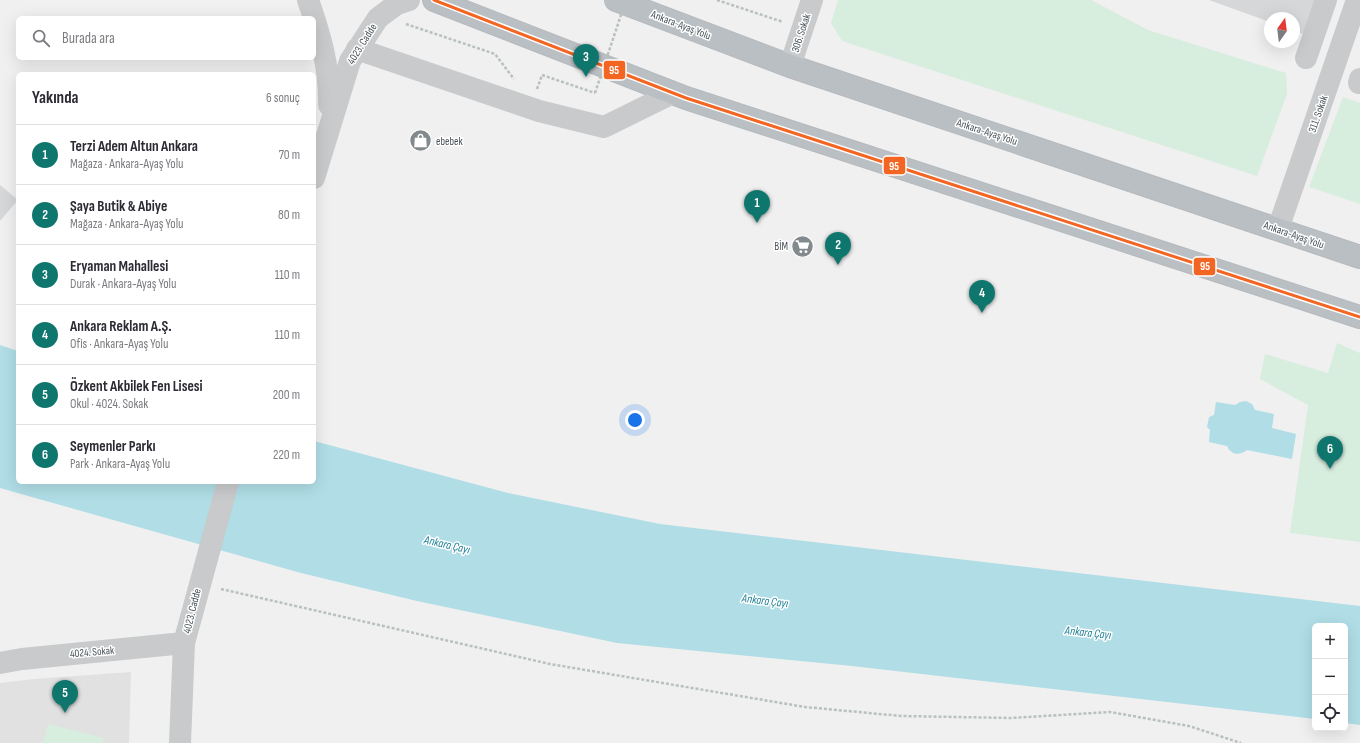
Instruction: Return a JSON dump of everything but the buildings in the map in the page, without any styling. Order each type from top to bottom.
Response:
[{"type":"highway","points":[[434,0],[673,93],[1360,317]]},
{"type":"highway","name":"Ankara-Ayaş Yolu","points":[[616,0],[790,66],[1360,257]]},
{"type":"street","name":"4023. Cadde","points":[[308,0],[314,16]]},
{"type":"street","name":"4023. Cadde","points":[[316,171],[350,61],[381,15],[397,4],[409,0]]},
{"type":"street","name":"306. Sokak","points":[[790,66],[812,0]]},
{"type":"street","points":[[1306,58],[1326,0]]},
{"type":"street","name":"311. Sokak","points":[[1278,229],[1357,0]]},
{"type":"street","name":"4023. Cadde","points":[[316,22],[320,33],[330,83],[329,126]]},
{"type":"street","points":[[357,49],[539,111],[604,127],[673,93]]},
{"type":"street","name":"4023. Cadde","points":[[180,743],[184,643],[227,484]]},
{"type":"street","name":"4024. Sokak","points":[[0,663],[22,659],[184,643]]},
{"type":"path","points":[[537,90],[542,75],[595,92],[626,0]]},
{"type":"path","points":[[717,0],[802,28]]},
{"type":"path","points":[[381,15],[495,54],[516,80]]},
{"type":"path","points":[[530,87],[544,92]]},
{"type":"path","points":[[202,574],[550,664],[805,707],[901,716],[1004,718],[1110,712],[1189,726],[1241,743]]},
{"type":"shaded area","points":[[131,672],[129,743],[0,743],[0,683]]},
{"type":"green space","points":[[838,0],[1091,0],[1148,30],[1286,73],[1287,94],[1257,176],[842,41],[831,23]]},
{"type":"green space","points":[[1343,97],[1360,103],[1360,204],[1309,187]]},
{"type":"green space","points":[[1337,343],[1360,353],[1360,542],[1290,533],[1308,405],[1260,379],[1265,354],[1328,373]]},
{"type":"green space","points":[[48,724],[104,738],[102,743],[43,743]]},
{"type":"water","name":"Ankara Çayı","points":[[0,345],[16,350],[16,484],[316,484],[316,442],[508,493],[660,524],[1360,606],[1360,725],[1348,723],[1348,623],[1312,623],[1312,719],[852,666],[617,643],[417,601],[301,573],[0,488]]},
{"type":"water","points":[[1246,401],[1252,404],[1255,410],[1274,414],[1272,428],[1296,434],[1292,459],[1247,450],[1236,454],[1233,453],[1227,446],[1209,442],[1210,430],[1207,427],[1209,417],[1214,415],[1216,402],[1235,405]]},
{"type":"transit line","name":"95","points":[[434,0],[686,98],[1360,317]]},
{"type":"place","name":"Eryaman Mahallesi","points":[[586,77]]},
{"type":"place","name":"ebebek","points":[[420,141]]},
{"type":"place","name":"Terzi Adem Altun Ankara","points":[[757,223]]},
{"type":"place","name":"BİM","points":[[803,246]]},
{"type":"place","name":"Şaya Butik & Abiye","points":[[838,265]]},
{"type":"place","name":"Ankara Reklam A.Ş.","points":[[982,313]]},
{"type":"place","name":"Seymenler Parkı","points":[[1330,469]]},
{"type":"place","name":"Özkent Akbilek Fen Lisesi","points":[[65,713]]}]
